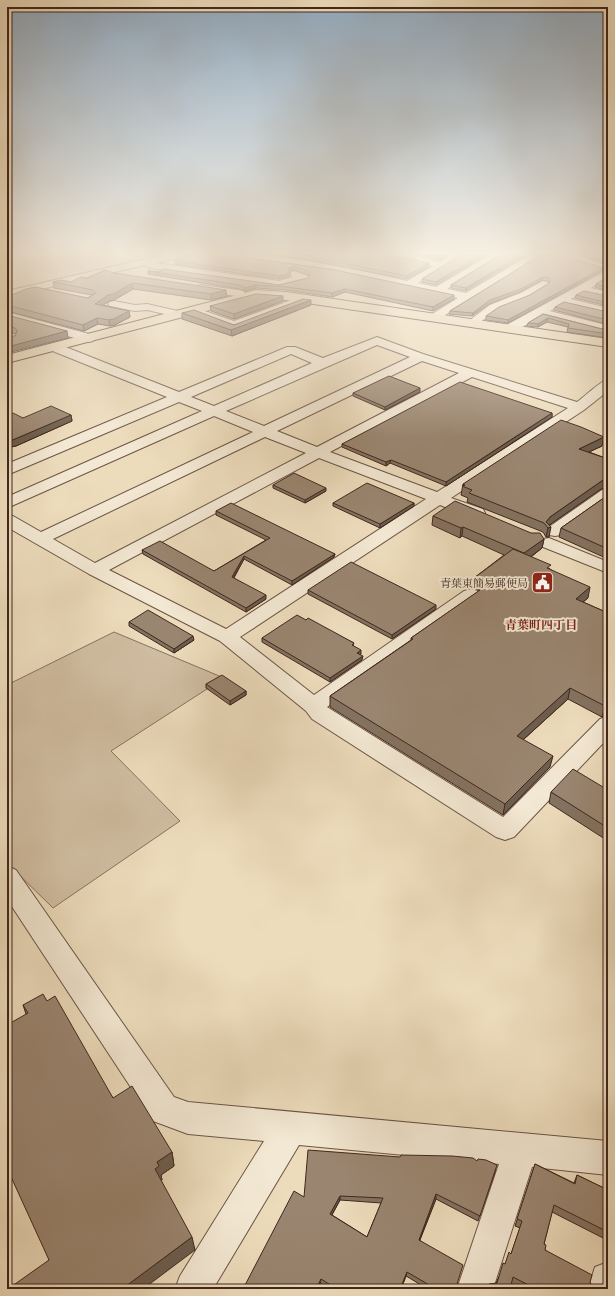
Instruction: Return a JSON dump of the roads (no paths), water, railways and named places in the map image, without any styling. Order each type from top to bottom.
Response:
[{"type":"main road","points":[[7,359],[173,315]]},
{"type":"main road","points":[[416,315],[608,343]]},
{"type":"street","points":[[10,315],[89,338]]},
{"type":"street","points":[[208,315],[234,325],[259,315]]},
{"type":"street","points":[[433,318],[437,315]]},
{"type":"street","points":[[472,324],[483,315]]},
{"type":"street","points":[[509,329],[534,315]]},
{"type":"street","points":[[560,315],[605,324]]},
{"type":"street","points":[[582,340],[605,324]]},
{"type":"street","points":[[7,503],[323,363],[377,341],[423,358],[579,407]]},
{"type":"street","points":[[54,347],[318,453],[441,498],[492,519]]},
{"type":"street","points":[[7,470],[291,350],[323,363]]},
{"type":"street","points":[[40,539],[420,357],[423,358]]},
{"type":"street","points":[[95,570],[470,373]]},
{"type":"street","points":[[227,637],[441,498],[607,387]]},
{"type":"street","points":[[608,493],[552,537],[608,568]]},
{"type":"street","points":[[7,520],[95,570],[227,637],[314,706],[320,714],[505,830],[608,724]]},
{"type":"street","points":[[314,706],[471,595]]},
{"type":"street","points":[[7,877],[164,1110],[188,1118],[208,1121],[291,1127],[608,1158]]},
{"type":"street","points":[[193,1289],[291,1127]]},
{"type":"street","points":[[475,1289],[521,1149]]},
{"type":"street","points":[[606,1289],[608,1280]]},
{"type":"place","name":"青葉東簡易郵便局","points":[[543,583]]},
{"type":"district","name":"青葉町四丁目","points":[[541,625]]}]
